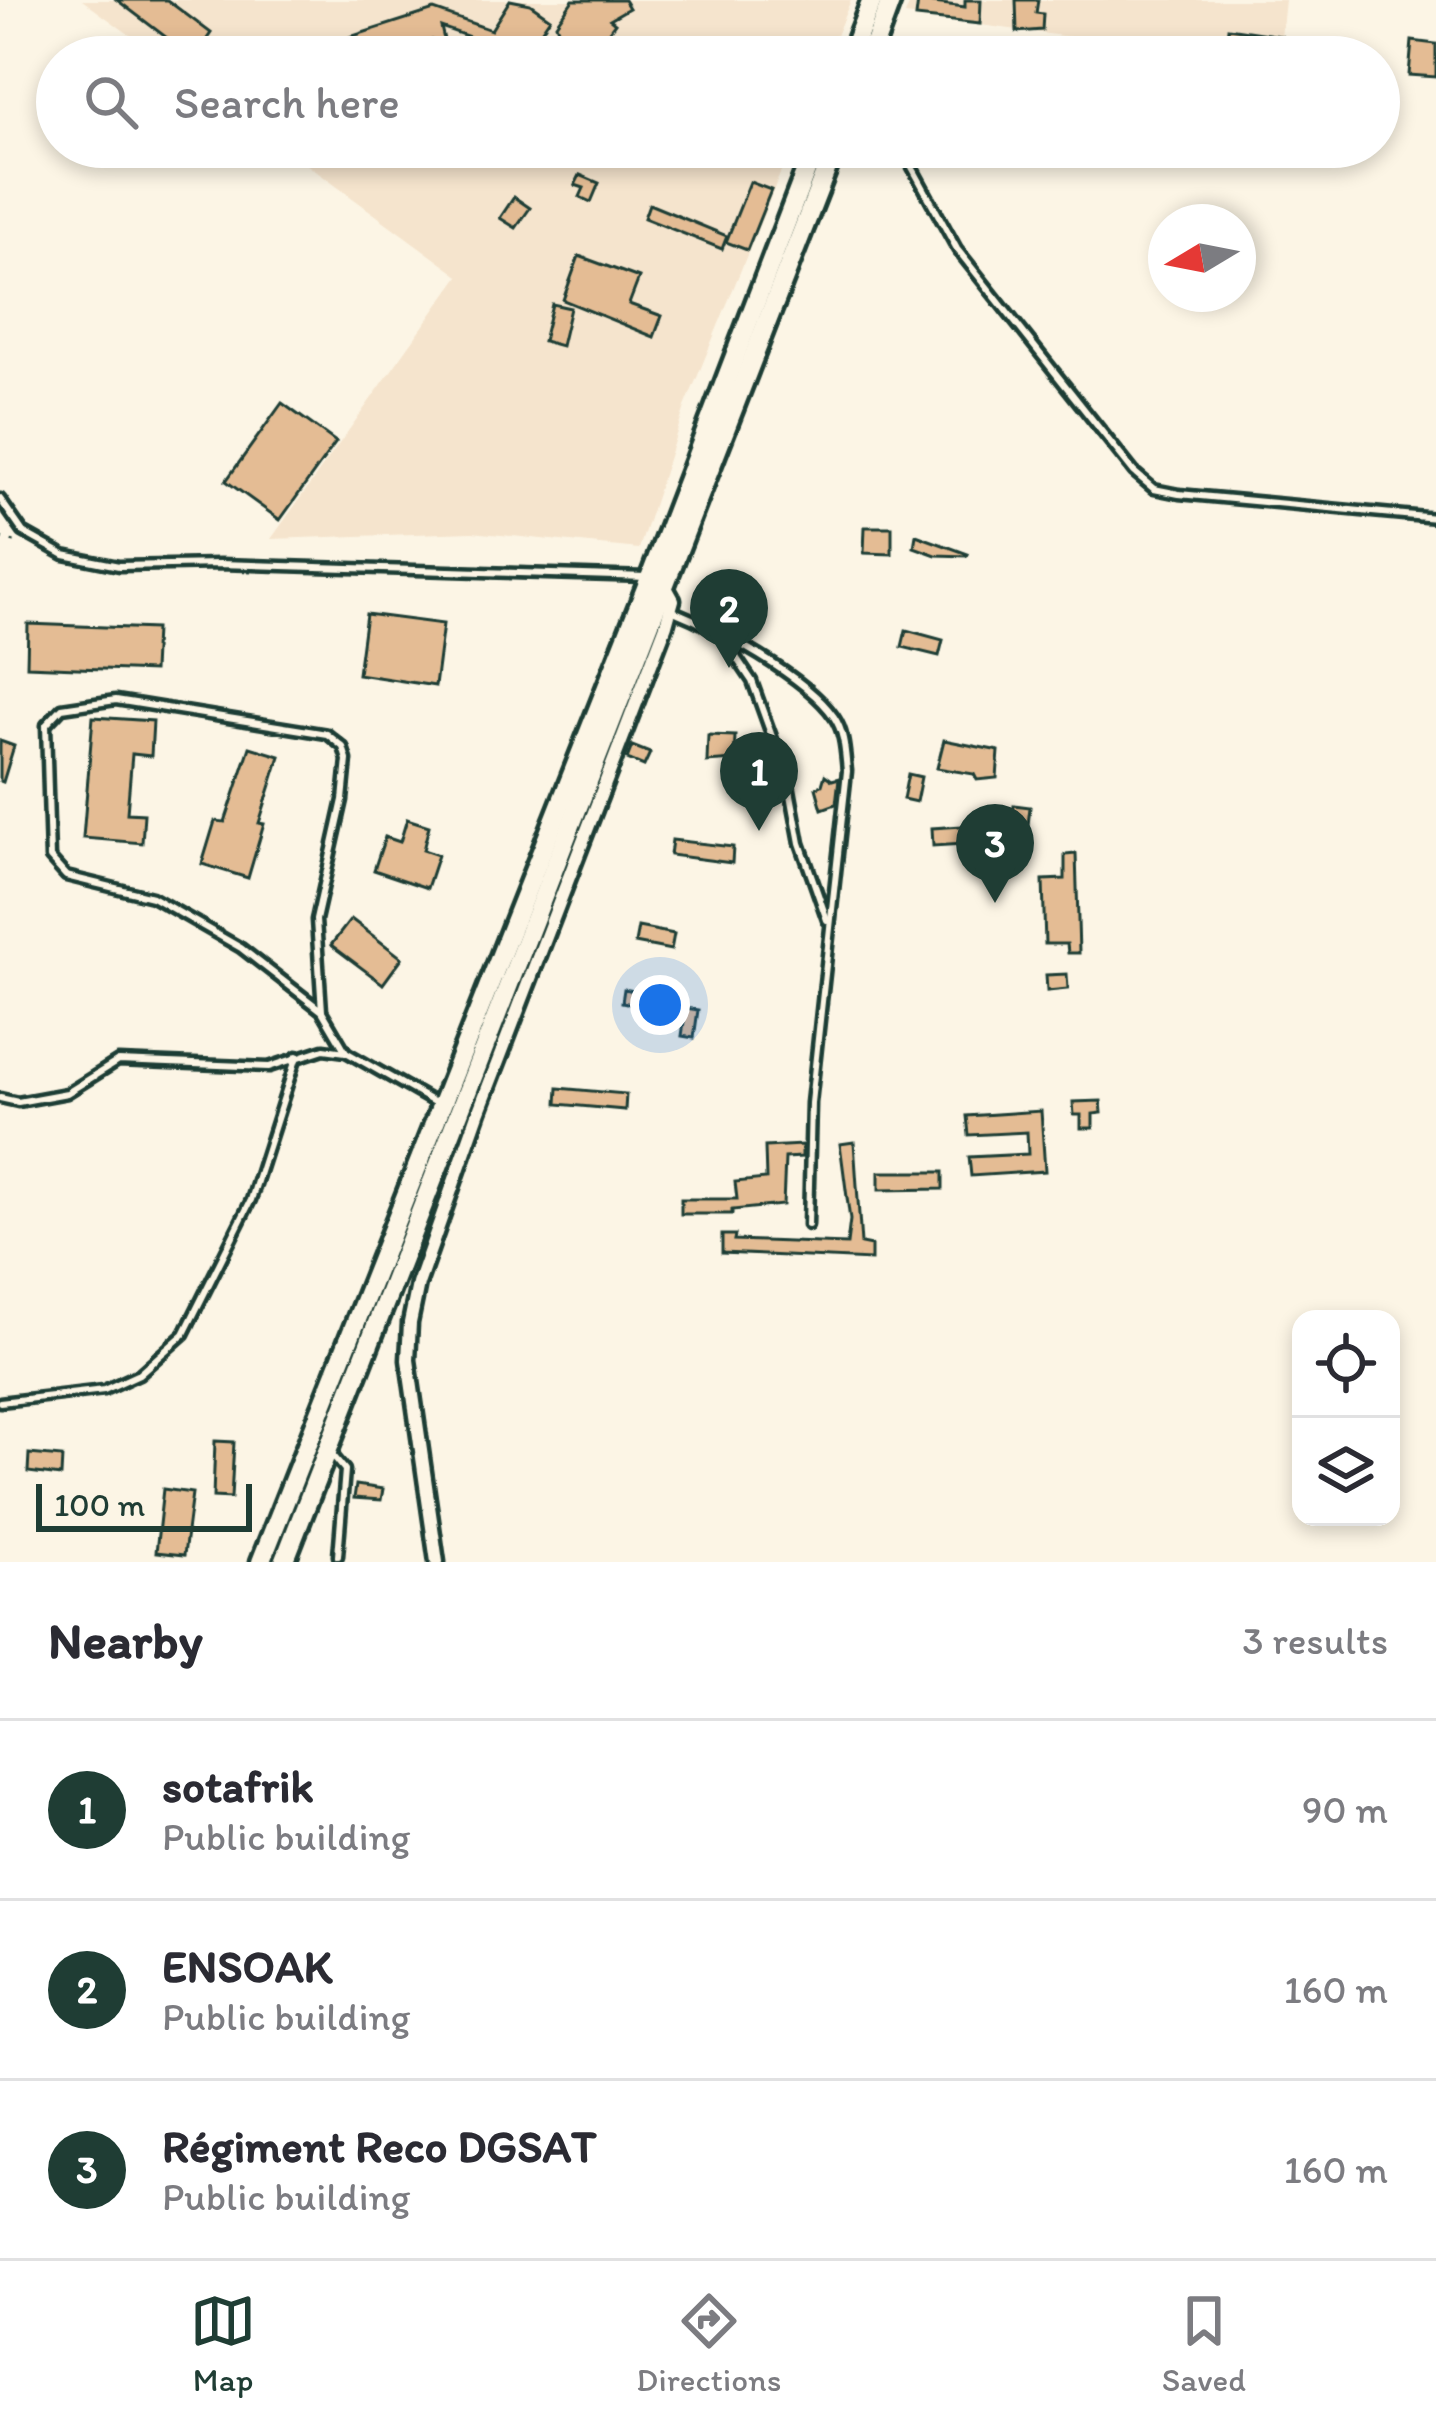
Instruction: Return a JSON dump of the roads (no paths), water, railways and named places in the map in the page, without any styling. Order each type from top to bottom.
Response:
[{"type":"street","points":[[858,36],[872,0]]},
{"type":"street","points":[[878,36],[891,0]]},
{"type":"street","points":[[658,580],[807,168]]},
{"type":"street","points":[[261,1562],[450,1111],[658,580],[826,168]]},
{"type":"street","points":[[437,1562],[408,1360],[418,1283],[671,610],[673,600],[658,580]]},
{"type":"street","points":[[284,1562],[450,1111]]},
{"type":"lane","points":[[913,168],[957,249],[1134,472],[1154,489],[1436,518]]},
{"type":"lane","points":[[0,499],[23,532],[64,555],[119,566],[220,565],[658,580]]},
{"type":"lane","points":[[671,610],[717,628],[798,685],[832,714],[840,728],[847,771],[811,1102],[808,1225]]},
{"type":"lane","points":[[717,628],[752,681],[789,784],[800,843],[828,924]]},
{"type":"lane","points":[[322,1011],[316,920],[343,800],[347,760],[343,747],[327,734],[116,700],[62,708],[46,725],[50,858],[67,876],[152,896],[241,948],[322,1011],[346,1052]]},
{"type":"lane","points":[[0,1098],[18,1102],[67,1093],[118,1060],[269,1067],[324,1048],[346,1052],[450,1111]]},
{"type":"lane","points":[[0,1402],[104,1390],[139,1374],[184,1334],[251,1200],[297,1056]]},
{"type":"lane","points":[[327,1450],[345,1470],[338,1556]]},
{"type":"place","name":"ENSOAK","points":[[729,668]]},
{"type":"place","name":"sotafrik","points":[[759,831]]},
{"type":"place","name":"Régiment Reco DGSAT","points":[[995,903]]}]
